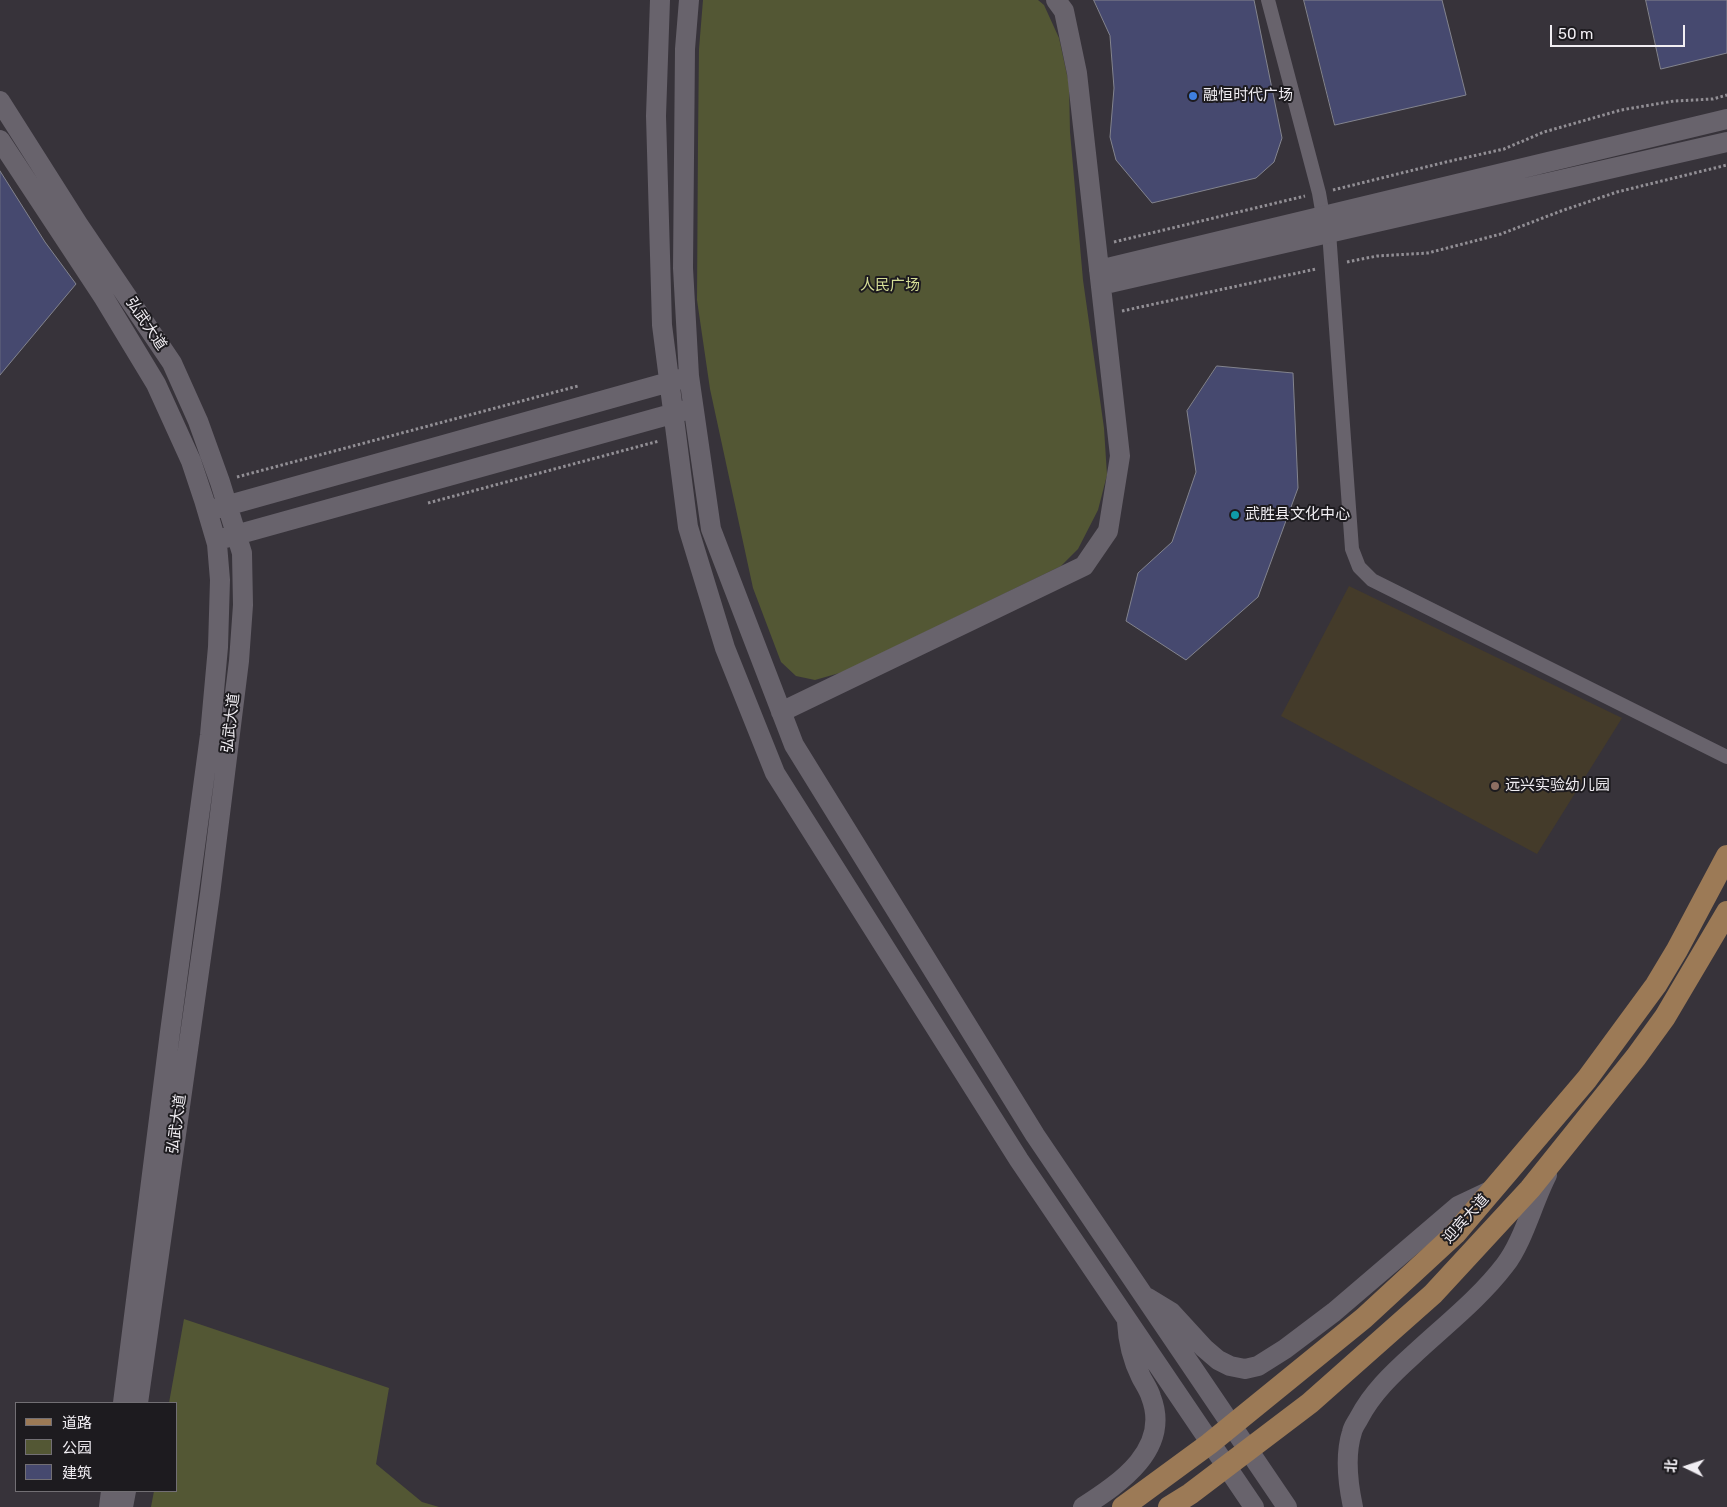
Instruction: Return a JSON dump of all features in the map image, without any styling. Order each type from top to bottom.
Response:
[{"type":"main road","points":[[660,0],[656,116],[662,325],[688,527],[725,648],[775,773],[1019,1160],[1254,1507]]},
{"type":"main road","points":[[689,0],[685,49],[683,268],[690,376],[711,529],[794,745],[1019,1109],[1188,1363],[1287,1507]]},
{"type":"main road","points":[[781,712],[1084,566],[1108,531],[1120,456],[1077,73],[1064,10],[1056,0]]},
{"type":"main road","name":"弘武大道","points":[[0,101],[78,224],[172,363],[198,421],[228,505],[242,554],[243,605],[239,660],[210,894],[138,1402]]},
{"type":"main road","points":[[1100,277],[1326,224],[1727,119]]},
{"type":"main road","name":"弘武大道","points":[[0,140],[104,298],[156,384],[191,461],[208,511],[216,540],[220,580],[218,647],[210,735],[123,1402]]},
{"type":"main road","points":[[1326,224],[1727,142]]},
{"type":"main road","points":[[208,511],[690,376]]},
{"type":"main road","points":[[216,540],[695,408]]},
{"type":"main road","name":"迎宾大道","points":[[1123,1507],[1209,1444],[1364,1318],[1455,1234],[1587,1079],[1656,984],[1677,950],[1727,856]]},
{"type":"main road","name":"迎宾大道","points":[[1169,1507],[1190,1494],[1310,1403],[1434,1294],[1530,1190],[1636,1057],[1665,1017],[1727,912]]},
{"type":"main road","points":[[1353,1507],[1349,1487],[1348,1459],[1352,1431],[1367,1402],[1390,1376],[1483,1291],[1507,1263],[1522,1233],[1538,1192],[1555,1160]]},
{"type":"main road","points":[[1142,1294],[1171,1312],[1204,1348],[1218,1360],[1230,1366],[1245,1369],[1258,1366],[1285,1349],[1334,1312],[1458,1206],[1494,1189]]},
{"type":"main road","points":[[1083,1507],[1108,1490],[1140,1462],[1149,1448],[1154,1431],[1155,1415],[1152,1398],[1131,1352],[1127,1320]]},
{"type":"main road","points":[[109,1507],[111,1492]]},
{"type":"main road","points":[[123,1507],[126,1492]]},
{"type":"street","points":[[1268,0],[1326,224],[1332,266],[1352,548],[1359,567],[1372,580],[1727,757]]},
{"type":"path","points":[[1097,246],[1504,149],[1544,132],[1621,110],[1674,101],[1713,99],[1727,95]]},
{"type":"path","points":[[1104,315],[1377,256],[1437,250],[1501,234],[1561,210],[1618,192],[1727,165]]},
{"type":"path","points":[[220,482],[581,385]]},
{"type":"path","points":[[425,504],[676,436]]},
{"type":"shaded area","name":"远兴实验幼儿园","points":[[1349,586],[1622,718],[1537,854],[1281,716]]},
{"type":"green space","name":"人民广场","points":[[703,0],[1038,0],[1044,5],[1059,38],[1069,84],[1070,132],[1083,280],[1104,428],[1107,475],[1098,510],[1078,549],[1061,566],[843,672],[815,680],[796,676],[781,662],[753,588],[710,389],[697,300],[699,49]]},
{"type":"green space","points":[[184,1319],[389,1388],[376,1464],[422,1502],[439,1507],[151,1507],[154,1492],[178,1492],[178,1402],[169,1402]]},
{"type":"building","name":"融恒时代广场","points":[[1094,0],[1254,0],[1282,138],[1274,162],[1256,178],[1152,203],[1116,160],[1110,137],[1114,88],[1110,36]]},
{"type":"building","points":[[1304,0],[1442,0],[1466,95],[1335,125]]},
{"type":"building","points":[[1646,0],[1727,0],[1727,53],[1661,69]]},
{"type":"building","points":[[0,171],[45,242],[76,284],[0,375]]},
{"type":"building","name":"武胜县文化中心","points":[[1217,366],[1293,373],[1298,488],[1258,597],[1186,660],[1126,621],[1138,573],[1172,542],[1196,472],[1187,411]]},
{"type":"place","name":"融恒时代广场","points":[[1193,96]]},
{"type":"place","name":"武胜县文化中心","points":[[1235,515]]},
{"type":"place","name":"远兴实验幼儿园","points":[[1495,786]]}]
